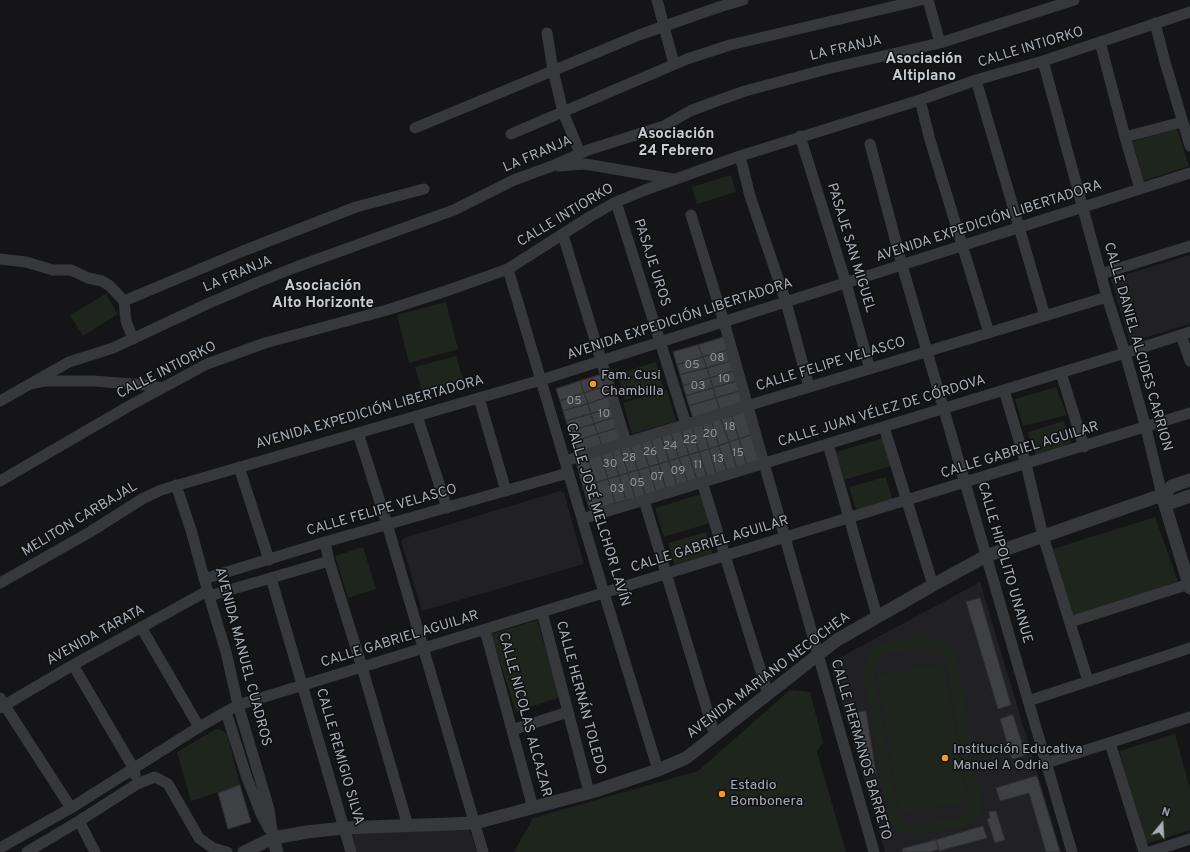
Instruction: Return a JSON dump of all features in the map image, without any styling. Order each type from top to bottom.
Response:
[{"type":"street","points":[[657,0],[674,64]]},
{"type":"street","points":[[415,128],[639,35],[743,0]]},
{"type":"street","points":[[511,134],[687,59],[730,45],[921,0]]},
{"type":"street","points":[[928,0],[940,43]]},
{"type":"street","name":"LA FRANJA","points":[[0,401],[69,362],[113,348],[256,283],[454,210],[514,180],[552,166],[580,153],[664,126],[690,111],[745,91],[827,69],[940,43],[1074,0]]},
{"type":"street","name":"CALLE INTIORKO","points":[[0,480],[207,364],[265,343],[387,310],[508,269],[591,216],[616,202],[673,180],[800,136],[920,100],[976,80],[1043,61],[1190,12]]},
{"type":"street","points":[[1155,23],[1190,146]]},
{"type":"street","points":[[547,33],[553,70],[563,112],[580,153]]},
{"type":"street","points":[[1100,42],[1140,189]]},
{"type":"street","name":"CALLE DANIEL ALCIDES CARRION","points":[[1043,61],[1107,297],[1125,353],[1146,428],[1162,495]]},
{"type":"street","points":[[976,80],[1018,228],[1045,316]]},
{"type":"street","points":[[920,100],[989,333]]},
{"type":"street","points":[[1125,137],[1182,122]]},
{"type":"street","name":"PASAJE SAN MIGUEL","points":[[800,136],[846,283],[870,369]]},
{"type":"street","name":"CALLE HIPOLITO UNANUE","points":[[870,144],[902,265],[1072,852]]},
{"type":"street","points":[[740,156],[750,196],[786,302],[809,387]]},
{"type":"street","points":[[552,166],[585,164],[673,180]]},
{"type":"street","name":"AVENIDA EXPEDICIÓN LIBERTADORA","points":[[176,485],[541,380],[1190,173]]},
{"type":"street","points":[[124,301],[242,251],[356,207],[424,189]]},
{"type":"street","name":"PASAJE UROS","points":[[616,202],[686,424]]},
{"type":"street","name":"CALLE HERMANOS BARRETO","points":[[691,215],[765,463],[874,852]]},
{"type":"street","points":[[563,235],[626,442]]},
{"type":"street","points":[[1101,274],[1190,246]]},
{"type":"street","points":[[0,259],[26,262],[53,270],[71,270],[88,278],[102,281],[110,286],[124,301],[126,321],[133,339]]},
{"type":"street","name":"CALLE JOSÉ MELCHOR LAVÍN","points":[[508,269],[658,770]]},
{"type":"street","name":"CALLE FELIPE VELASCO","points":[[565,461],[1107,297]]},
{"type":"street","points":[[1186,334],[1190,361]]},
{"type":"street","name":"CALLE JUAN VÉLEZ DE CÓRDOVA","points":[[582,519],[1186,334]]},
{"type":"street","points":[[1061,373],[1084,447]]},
{"type":"street","name":"LA FRANJA","points":[[30,384],[45,381],[74,380],[145,385],[162,388]]},
{"type":"street","points":[[1004,390],[1026,464],[1043,536],[1088,681]]},
{"type":"street","points":[[479,398],[506,491]]},
{"type":"street","name":"CALLE GABRIEL AGUILAR","points":[[0,848],[71,808],[199,727],[238,705],[1190,414]]},
{"type":"street","points":[[417,416],[447,508]]},
{"type":"street","points":[[884,427],[933,584]]},
{"type":"street","points":[[358,433],[424,648],[483,852]]},
{"type":"street","points":[[828,444],[877,616]]},
{"type":"street","points":[[239,467],[269,560]]},
{"type":"street","name":"CALLE FELIPE VELASCO","points":[[204,579],[325,542],[568,473]]},
{"type":"street","name":"AVENIDA MARIANO NECOCHEA","points":[[244,852],[273,838],[307,832],[343,828],[475,823],[589,792],[658,770],[686,758],[837,640],[933,584],[986,556],[1162,495],[1172,486],[1190,480]]},
{"type":"street","points":[[702,482],[768,694]]},
{"type":"street","name":"AVENIDA MANUEL CUADROS","points":[[176,485],[191,530],[208,594],[226,652],[238,705],[269,809],[273,838],[277,852]]},
{"type":"street","name":"MELITON CARBAJAL","points":[[0,583],[90,532],[142,499],[176,485]]},
{"type":"street","points":[[1162,495],[1173,502],[1190,496]]},
{"type":"street","points":[[1070,622],[1189,586],[1186,563],[1162,495]]},
{"type":"street","points":[[644,500],[715,736]]},
{"type":"street","points":[[325,542],[329,561],[362,667],[408,826]]},
{"type":"street","points":[[208,594],[329,561]]},
{"type":"street","name":"CALLE REMIGIO SILVA","points":[[271,578],[351,852]]},
{"type":"street","name":"AVENIDA TARATA","points":[[1,704],[141,628],[208,594]]},
{"type":"street","name":"CALLE HERNÁN TOLEDO","points":[[542,612],[589,792]]},
{"type":"street","points":[[141,628],[199,727]]},
{"type":"street","name":"CALLE NICOLAS ALCAZAR","points":[[485,630],[533,808]]},
{"type":"street","points":[[1028,701],[1190,648]]},
{"type":"street","points":[[73,665],[134,769],[137,784]]},
{"type":"street","points":[[1,704],[71,808]]},
{"type":"street","name":"AVENIDA MANUEL CUADROS","points":[[226,712],[247,778],[261,814],[273,838]]},
{"type":"street","points":[[512,730],[568,712]]},
{"type":"street","points":[[1046,763],[1190,716]]},
{"type":"street","points":[[1110,742],[1144,852]]},
{"type":"street","points":[[27,852],[137,784],[155,776],[168,784],[199,838],[213,848],[226,852]]},
{"type":"street","points":[[79,821],[95,852]]},
{"type":"street","points":[[1150,852],[1190,839]]},
{"type":"shaded area","points":[[1177,129],[1189,166],[1143,181],[1131,142]]},
{"type":"shaded area","points":[[731,175],[736,192],[697,204],[692,187]]},
{"type":"shaded area","points":[[1190,255],[1190,324],[1130,342],[1111,279]]},
{"type":"shaded area","points":[[106,294],[118,314],[83,336],[70,315]]},
{"type":"shaded area","points":[[446,302],[458,349],[409,363],[397,315]]},
{"type":"shaded area","points":[[456,356],[464,382],[423,394],[415,367]]},
{"type":"shaded area","points":[[656,362],[664,388],[625,400],[617,374]]},
{"type":"shaded area","points":[[1056,387],[1067,415],[1023,426],[1015,399]]},
{"type":"shaded area","points":[[667,390],[676,421],[632,434],[623,403]]},
{"type":"shaded area","points":[[1064,421],[1072,445],[1036,457],[1028,432]]},
{"type":"shaded area","points":[[883,438],[891,466],[844,480],[836,452]]},
{"type":"shaded area","points":[[886,477],[893,501],[857,512],[849,487]]},
{"type":"shaded area","points":[[560,491],[564,493],[584,564],[422,611],[401,541],[404,538]]},
{"type":"shaded area","points":[[701,494],[710,523],[664,537],[655,508]]},
{"type":"shaded area","points":[[1155,517],[1178,582],[1073,616],[1053,549]]},
{"type":"shaded area","points":[[706,532],[713,556],[675,567],[668,543]]},
{"type":"shaded area","points":[[363,547],[376,589],[348,598],[335,556]]},
{"type":"shaded area","name":"Institución Educativa Manuel A Odria","points":[[980,582],[1061,852],[885,852],[830,663]]},
{"type":"shaded area","points":[[537,620],[560,697],[516,712],[491,634]]},
{"type":"shaded area","points":[[927,637],[937,639],[945,643],[952,649],[957,658],[983,815],[978,817],[965,828],[912,835],[895,829],[890,824],[887,816],[863,675],[865,663],[869,654],[876,648],[895,641]],"holes":[[[930,648],[937,650],[942,654],[946,663],[970,805],[966,814],[961,817],[911,825],[903,821],[898,813],[874,670],[879,659],[885,654]]]},
{"type":"shaded area","points":[[944,664],[968,802],[900,813],[877,675]]},
{"type":"shaded area","name":"Estadio Bombonera","points":[[790,690],[810,692],[823,742],[817,752],[846,852],[514,852],[533,818],[698,771]]},
{"type":"shaded area","points":[[216,729],[222,730],[227,734],[240,785],[191,801],[177,752]]},
{"type":"shaded area","points":[[1175,734],[1190,789],[1190,830],[1146,844],[1119,751]]},
{"type":"shaded area","points":[[469,828],[477,852],[355,852],[349,831]]},
{"type":"building","points":[[724,337],[728,350],[703,357],[698,345]]},
{"type":"building","points":[[698,345],[703,357],[677,365],[673,352]]},
{"type":"building","points":[[728,350],[731,361],[707,368],[703,357]]},
{"type":"building","points":[[703,357],[707,368],[680,375],[677,365]]},
{"type":"building","points":[[731,361],[734,371],[710,378],[707,368]]},
{"type":"building","points":[[707,368],[710,378],[683,386],[680,375]]},
{"type":"building","points":[[734,371],[737,381],[713,388],[710,378]]},
{"type":"building","name":"Fam. Cusi Chambilla","points":[[603,374],[607,386],[584,393],[580,381]]},
{"type":"building","points":[[710,378],[713,388],[686,396],[683,386]]},
{"type":"building","points":[[580,381],[584,393],[560,401],[556,389]]},
{"type":"building","points":[[737,381],[740,391],[716,398],[713,388]]},
{"type":"building","points":[[607,386],[610,396],[588,404],[584,393]]},
{"type":"building","points":[[713,388],[716,398],[689,406],[686,396]]},
{"type":"building","points":[[740,391],[744,403],[720,410],[716,398]]},
{"type":"building","points":[[584,393],[588,404],[563,411],[560,401]]},
{"type":"building","points":[[610,396],[613,407],[591,414],[588,404]]},
{"type":"building","points":[[716,398],[720,410],[693,418],[689,406]]},
{"type":"building","points":[[588,404],[591,414],[566,421],[563,411]]},
{"type":"building","points":[[613,407],[616,417],[594,424],[591,414]]},
{"type":"building","points":[[744,410],[751,435],[739,439],[731,414]]},
{"type":"building","points":[[591,414],[594,424],[570,431],[566,421]]},
{"type":"building","points":[[731,414],[739,439],[729,442],[720,417]]},
{"type":"building","points":[[616,417],[620,427],[598,434],[594,424]]},
{"type":"building","points":[[720,417],[729,442],[719,446],[711,420]]},
{"type":"building","points":[[711,420],[719,446],[709,449],[702,424]]},
{"type":"building","points":[[594,424],[598,434],[573,442],[570,431]]},
{"type":"building","points":[[702,424],[709,449],[699,452],[692,427]]},
{"type":"building","points":[[620,427],[623,439],[602,446],[598,434]]},
{"type":"building","points":[[692,427],[699,452],[689,455],[681,430]]},
{"type":"building","points":[[681,430],[689,455],[679,458],[671,433]]},
{"type":"building","points":[[671,433],[679,458],[669,461],[661,436]]},
{"type":"building","points":[[598,434],[602,446],[577,454],[573,442]]},
{"type":"building","points":[[751,435],[760,462],[747,466],[739,439]]},
{"type":"building","points":[[661,436],[669,461],[659,464],[651,439]]},
{"type":"building","points":[[651,439],[659,464],[649,467],[641,442]]},
{"type":"building","points":[[739,439],[747,466],[737,469],[729,442]]},
{"type":"building","points":[[641,442],[649,467],[638,470],[630,445]]},
{"type":"building","points":[[729,442],[737,469],[727,472],[719,446]]},
{"type":"building","points":[[630,445],[638,470],[628,473],[620,449]]},
{"type":"building","points":[[719,446],[727,472],[716,474],[709,449]]},
{"type":"building","points":[[620,449],[628,473],[619,476],[612,451]]},
{"type":"building","points":[[709,449],[716,474],[707,477],[699,452]]},
{"type":"building","points":[[612,451],[619,476],[608,479],[601,455]]},
{"type":"building","points":[[699,452],[707,477],[697,480],[689,455]]},
{"type":"building","points":[[601,455],[608,479],[596,483],[588,459]]},
{"type":"building","points":[[689,455],[697,480],[688,483],[679,458]]},
{"type":"building","points":[[679,458],[688,483],[677,486],[669,461]]},
{"type":"building","points":[[588,459],[596,483],[583,487],[576,462]]},
{"type":"building","points":[[669,461],[677,486],[666,489],[659,464]]},
{"type":"building","points":[[659,464],[666,489],[656,492],[649,467]]},
{"type":"building","points":[[649,467],[656,492],[645,495],[638,470]]},
{"type":"building","points":[[638,470],[645,495],[635,498],[628,473]]},
{"type":"building","points":[[628,473],[635,498],[626,500],[619,476]]},
{"type":"building","points":[[619,476],[626,500],[615,503],[608,479]]},
{"type":"building","points":[[608,479],[615,503],[603,507],[596,483]]},
{"type":"building","points":[[596,483],[603,507],[590,510],[583,487]]},
{"type":"building","points":[[980,598],[1011,705],[998,709],[966,602]]},
{"type":"building","points":[[866,711],[876,773],[867,774],[856,713]]},
{"type":"building","points":[[1013,715],[1026,755],[1012,759],[1000,719]]},
{"type":"building","points":[[1037,776],[1060,852],[1046,852],[1029,793],[1000,801],[996,788]]},
{"type":"building","points":[[240,785],[251,822],[228,829],[218,793]]},
{"type":"building","points":[[996,811],[1005,840],[995,843],[987,819],[990,818],[989,812]]},
{"type":"building","points":[[983,826],[987,838],[939,851],[936,840]]},
{"type":"building","points":[[936,840],[939,849],[930,852],[903,852],[902,849]]},
{"type":"place","name":"Fam. Cusi Chambilla","points":[[593,384]]},
{"type":"place","name":"Institución Educativa Manuel A Odria","points":[[945,758]]},
{"type":"place","name":"Estadio Bombonera","points":[[722,794]]},
{"type":"district","name":"Asociación Altiplano","points":[[924,68]]},
{"type":"district","name":"Asociación 24 Febrero","points":[[676,144]]},
{"type":"district","name":"Asociación Alto Horizonte","points":[[323,296]]}]
